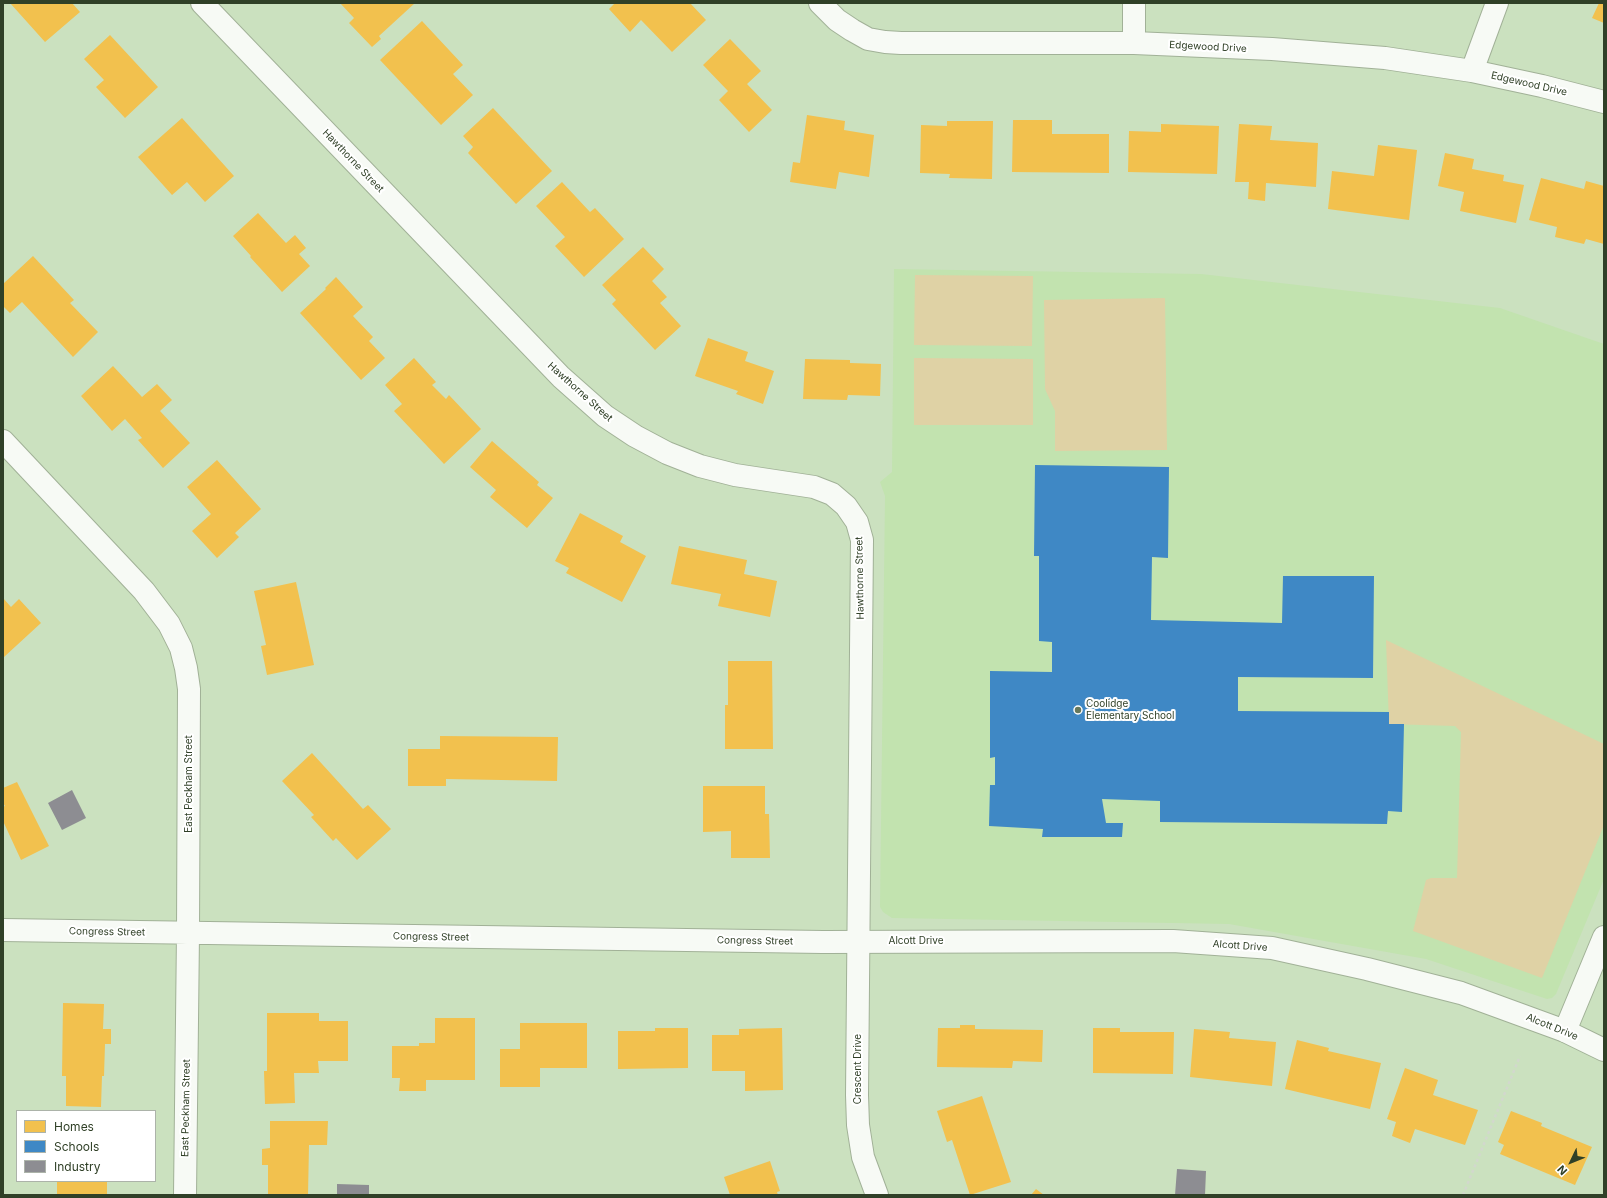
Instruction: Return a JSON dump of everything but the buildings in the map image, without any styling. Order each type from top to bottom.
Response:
[{"type":"street","name":"Hawthorne Street","points":[[202,3],[556,371],[605,416],[641,439],[700,466],[735,475],[814,487],[832,494],[846,506],[857,522],[862,540],[859,941]]},
{"type":"street","name":"Edgewood Drive","points":[[820,3],[837,20],[852,30],[868,39],[885,42],[1134,43],[1272,49],[1385,58],[1472,72],[1542,86],[1604,102]]},
{"type":"street","points":[[1134,3],[1134,43]]},
{"type":"street","points":[[1472,72],[1497,3]]},
{"type":"street","name":"East Peckham Street","points":[[3,441],[144,591],[169,624],[181,648],[186,668],[189,689],[185,1195]]},
{"type":"street","name":"Congress Street","points":[[3,930],[823,942],[859,941]]},
{"type":"street","points":[[1565,1032],[1604,937]]},
{"type":"street","name":"Alcott Drive","points":[[859,941],[1173,941],[1272,948],[1367,969],[1462,993],[1565,1032],[1604,1050]]},
{"type":"street","name":"Crescent Drive","points":[[859,941],[858,1125],[863,1157],[877,1195]]},
{"type":"path","points":[[1463,1195],[1520,1056]]},
{"type":"shaded area","name":"Coolidge Elementary School","points":[[894,269],[1201,274],[1500,308],[1604,344],[1604,879],[1556,994],[1552,998],[1547,999],[1426,959],[1229,924],[892,918],[883,912],[880,907],[885,496],[880,482],[892,472]]},
{"type":"shaded area","points":[[915,275],[1033,276],[1032,346],[914,345]]},
{"type":"shaded area","points":[[1165,298],[1167,450],[1055,451],[1055,411],[1045,389],[1044,300]]},
{"type":"shaded area","points":[[914,358],[1033,359],[1033,425],[914,425]]},
{"type":"shaded area","points":[[1386,640],[1604,744],[1604,825],[1542,978],[1413,931],[1426,880],[1431,878],[1457,878],[1461,732],[1455,726],[1389,724]]},
{"type":"place","name":"Coolidge Elementary School","points":[[1078,710]]}]
